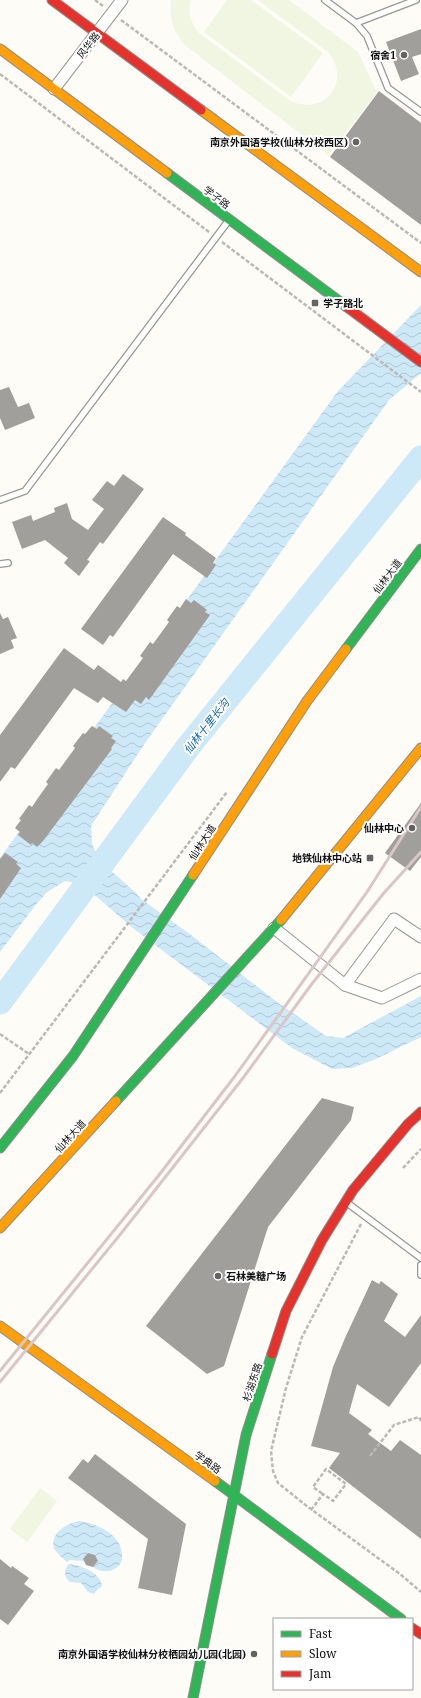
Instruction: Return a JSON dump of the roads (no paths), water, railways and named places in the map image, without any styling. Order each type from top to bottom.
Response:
[{"type":"main road","points":[[52,0],[421,272]]},
{"type":"main road","name":"学子路","points":[[0,49],[421,362]]},
{"type":"main road","name":"仙林大道","points":[[0,1148],[73,1056],[149,944],[307,701],[421,549]]},
{"type":"main road","name":"仙林大道","points":[[0,1228],[274,928],[421,748]]},
{"type":"main road","name":"杉湖东路","points":[[193,1698],[246,1435],[286,1311],[322,1240],[353,1190],[403,1130],[421,1112]]},
{"type":"main road","name":"学典路","points":[[0,1326],[234,1495],[399,1618]]},
{"type":"street","name":"风华路","points":[[54,89],[122,0]]},
{"type":"street","points":[[345,985],[394,919],[421,937]]},
{"type":"street","points":[[274,928],[345,985],[382,998],[421,979]]},
{"type":"lane","points":[[325,0],[356,24],[367,36],[388,88],[421,112]]},
{"type":"lane","points":[[356,24],[416,0]]},
{"type":"lane","points":[[0,500],[24,491],[230,220]]},
{"type":"lane","points":[[0,557],[3,563]]},
{"type":"lane","points":[[346,1202],[421,1258]]},
{"type":"lane","points":[[421,1265],[421,1276]]},
{"type":"water","points":[[421,305],[421,373],[389,400],[143,746],[91,826],[92,844],[99,860],[141,899],[191,935],[277,1002],[326,1036],[343,1038],[421,996],[421,1037],[376,1059],[352,1068],[332,1069],[292,1048],[134,929],[82,884],[65,881],[47,892],[0,952],[0,858],[338,391]]},
{"type":"water","points":[[80,1521],[100,1527],[107,1531],[117,1541],[121,1547],[122,1560],[117,1568],[108,1571],[97,1570],[93,1567],[98,1561],[95,1555],[88,1553],[83,1561],[70,1560],[67,1562],[56,1552],[53,1543],[57,1533],[66,1526]]},
{"type":"water","points":[[69,1564],[90,1570],[101,1581],[102,1586],[94,1594],[88,1592],[81,1583],[70,1582],[66,1578],[65,1573]]},
{"type":"waterway","name":"仙林十里长沟","points":[[0,1002],[188,747],[421,458]]},
{"type":"railway","points":[[0,1371],[159,1175],[235,1076],[367,892],[421,807]]},
{"type":"railway","points":[[0,1382],[123,1231],[243,1078],[311,985],[383,894],[421,852]]},
{"type":"place","name":"宿舍1","points":[[404,55]]},
{"type":"place","name":"南京外国语学校(仙林分校西区)","points":[[356,142]]},
{"type":"place","name":"学子路北","points":[[315,303]]},
{"type":"place","name":"仙林中心","points":[[412,828]]},
{"type":"place","name":"地铁仙林中心站","points":[[370,858]]},
{"type":"place","name":"石林美糖广场","points":[[218,1276]]},
{"type":"place","name":"南京外国语学校仙林分校栖园幼儿园(北园)","points":[[254,1654]]}]
